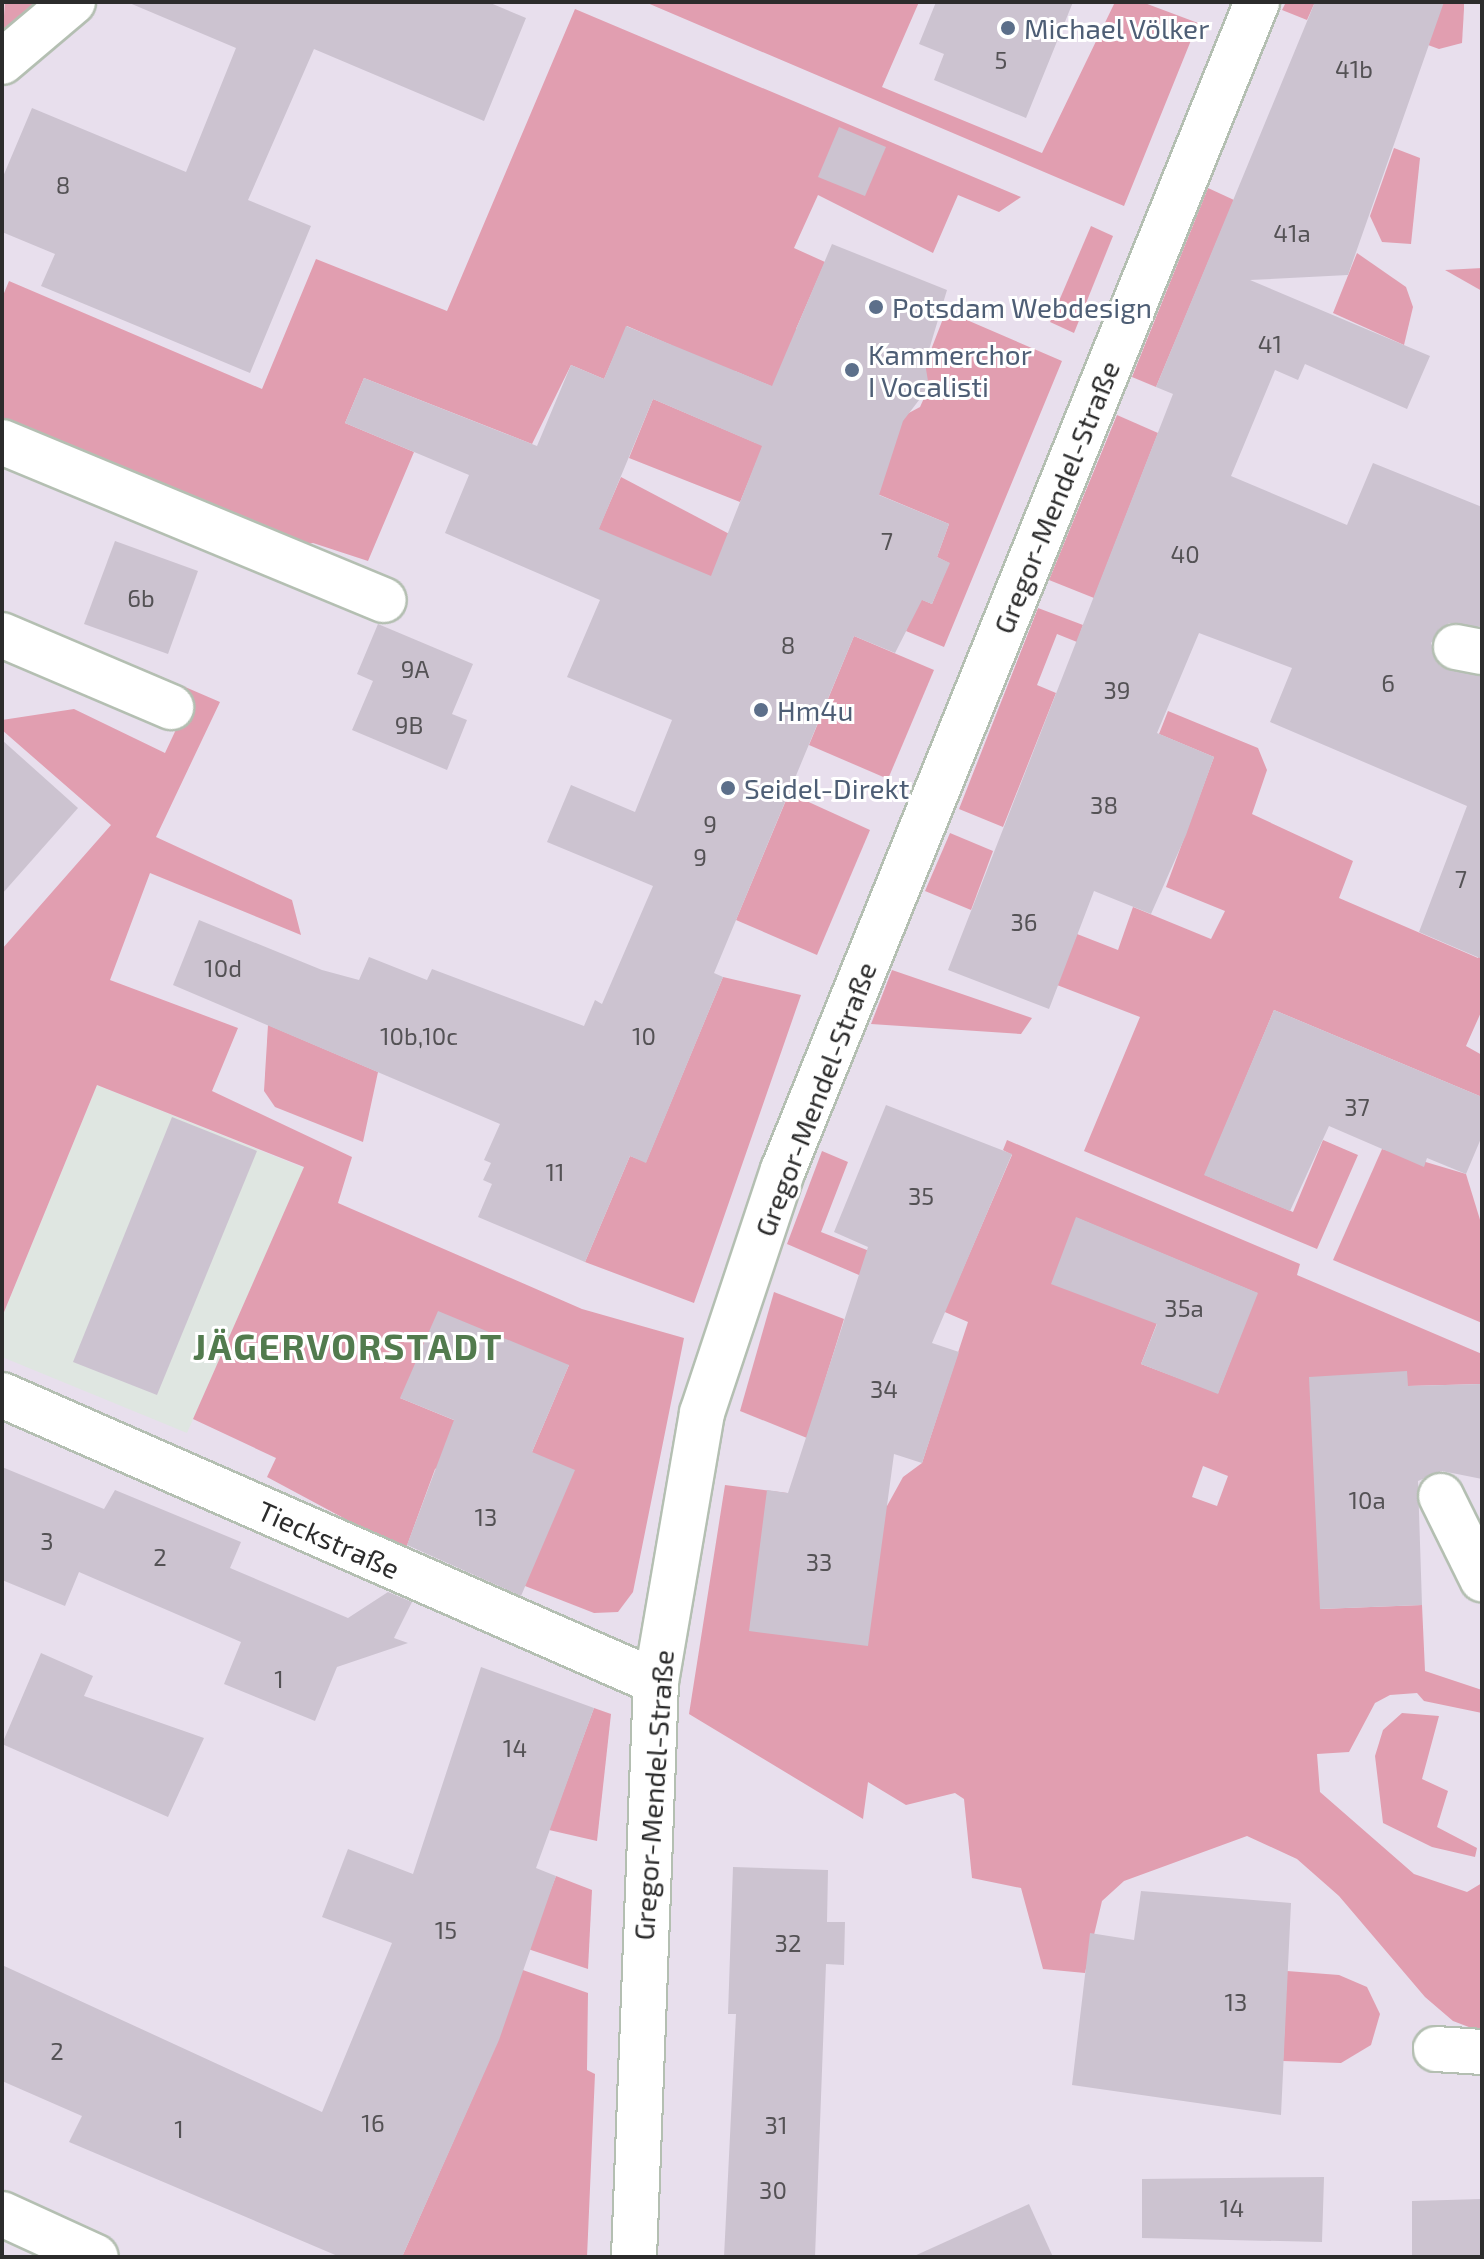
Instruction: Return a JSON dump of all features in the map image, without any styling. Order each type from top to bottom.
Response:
[{"type":"street","points":[[2,62],[73,2]]},
{"type":"street","name":"Gregor-Mendel-Straße","points":[[634,2257],[656,1682],[702,1413],[783,1170],[1257,2]]},
{"type":"street","points":[[2,442],[384,600]]},
{"type":"street","points":[[2,635],[171,707]]},
{"type":"street","name":"Tieckstraße","points":[[2,1395],[656,1682]]},
{"type":"street","points":[[1441,1496],[1482,1579]]},
{"type":"street","points":[[1436,2049],[1482,2052]]},
{"type":"street","points":[[4,2226],[96,2257]]},
{"type":"shaded area","points":[[5,2],[51,2],[2,43]]},
{"type":"shaded area","points":[[645,2],[919,2],[882,87],[1042,153],[1115,2],[1142,2],[1198,23],[1124,206]]},
{"type":"shaded area","points":[[1286,2],[1315,2],[1307,20],[1282,10]]},
{"type":"shaded area","points":[[1439,2],[1464,2],[1462,43],[1439,49],[1428,45]]},
{"type":"shaded area","points":[[575,9],[1021,197],[999,212],[958,195],[933,253],[818,195],[794,248],[825,262],[796,329],[905,415],[920,407],[929,387],[922,373],[946,311],[1062,361],[944,647],[906,631],[918,598],[932,604],[949,563],[937,557],[949,524],[763,446],[740,502],[629,458],[653,399],[756,443],[778,389],[735,371],[727,388],[671,345],[627,326],[604,379],[571,365],[532,444],[364,378],[345,423],[414,452],[368,561],[313,543],[273,550],[2,424],[2,298],[9,281],[262,389],[316,259],[447,311]]},
{"type":"shaded area","points":[[1394,148],[1420,158],[1411,244],[1382,242],[1370,216]]},
{"type":"shaded area","points":[[1208,188],[1234,200],[1156,387],[1132,377]]},
{"type":"shaded area","points":[[1091,226],[1113,236],[1074,333],[1050,322]]},
{"type":"shaded area","points":[[1357,253],[1406,287],[1413,307],[1404,345],[1333,313]]},
{"type":"shaded area","points":[[1482,268],[1482,291],[1445,270]]},
{"type":"shaded area","points":[[1117,415],[1158,433],[1094,598],[1049,580]]},
{"type":"shaded area","points":[[621,477],[737,538],[762,598],[598,530]]},
{"type":"shaded area","points":[[1038,608],[1083,625],[1077,642],[1057,634],[1037,685],[1056,693],[1003,827],[959,809]]},
{"type":"shaded area","points":[[854,636],[934,670],[888,779],[809,745]]},
{"type":"shaded area","points":[[141,668],[220,702],[156,837],[292,900],[301,935],[150,873],[110,980],[238,1028],[212,1091],[352,1157],[338,1203],[582,1309],[684,1338],[633,1592],[618,1612],[594,1613],[525,1586],[532,1452],[569,1365],[400,1398],[490,1435],[435,1469],[405,1551],[267,1477],[276,1458],[193,1419],[304,1167],[97,1085],[2,1317],[2,949],[111,825],[2,730],[2,720],[74,709],[165,753],[187,706],[134,681]]},
{"type":"shaded area","points":[[1168,711],[1258,748],[1267,770],[1252,814],[1353,861],[1339,898],[1478,958],[1482,950],[1482,1010],[1466,1046],[1482,1055],[1482,1097],[1274,1010],[1205,1175],[1293,1212],[1323,1140],[1358,1155],[1317,1249],[1084,1151],[1140,1017],[1057,985],[1077,934],[1118,950],[1133,907],[1211,939],[1225,911],[1166,887],[1214,757],[1159,734]]},
{"type":"shaded area","points":[[789,793],[870,830],[817,955],[736,920]]},
{"type":"shaded area","points":[[950,833],[993,851],[971,910],[925,891]]},
{"type":"shaded area","points":[[892,970],[1032,1018],[1021,1034],[871,1024]]},
{"type":"shaded area","points":[[723,977],[801,995],[694,1303],[585,1262],[630,1156],[646,1162]]},
{"type":"shaded area","points":[[268,1025],[378,1072],[363,1142],[275,1107],[264,1091]]},
{"type":"shaded area","points":[[97,1085],[304,1168],[187,1433],[2,1357],[2,1317]]},
{"type":"shaded area","points":[[1007,1140],[1300,1264],[1297,1275],[1482,1354],[1482,1384],[1408,1386],[1320,1609],[1422,1605],[1425,1671],[1482,1690],[1482,1713],[1424,1701],[1417,1693],[1390,1695],[1375,1703],[1349,1752],[1317,1754],[1320,1792],[1414,1874],[1467,1892],[1482,1883],[1482,2032],[1453,2021],[1425,1997],[1339,1896],[1297,1859],[1247,1836],[1124,1881],[1102,1901],[1085,1973],[1043,1969],[1021,1888],[972,1878],[964,1799],[955,1793],[906,1805],[868,1782],[863,1819],[689,1714],[725,1485],[887,1506],[903,1477],[922,1463],[968,1322],[787,1244],[822,1151],[848,1162],[821,1232],[956,1285],[1012,1155],[1003,1150]],"holes":[[[1077,1218],[1257,1293],[1218,1393],[1141,1364],[1157,1323]],[[1203,1466],[1228,1476],[1217,1506],[1192,1497]]]},
{"type":"shaded area","points":[[1382,1149],[1466,1174],[1481,1223],[1482,1323],[1333,1260]]},
{"type":"shaded area","points":[[774,1292],[844,1319],[807,1438],[740,1411]]},
{"type":"shaded area","points":[[594,1708],[611,1714],[597,1841],[549,1830]]},
{"type":"shaded area","points":[[1402,1713],[1439,1716],[1422,1779],[1448,1791],[1437,1827],[1477,1848],[1475,1857],[1432,1847],[1383,1823],[1375,1756],[1383,1730]]},
{"type":"shaded area","points":[[556,1876],[592,1890],[588,1969],[528,1949]]},
{"type":"shaded area","points":[[520,1969],[588,1993],[587,2070],[595,2074],[587,2257],[402,2257],[488,2063]]},
{"type":"shaded area","points":[[1287,1971],[1339,1975],[1367,1987],[1380,2014],[1371,2045],[1341,2063],[1283,2061]]},
{"type":"building","points":[[127,2],[488,2],[526,18],[484,121],[314,49],[248,200],[311,226],[250,373],[41,286],[55,254],[2,232],[2,179],[32,108],[186,172],[236,48]]},
{"type":"building","points":[[936,2],[1073,2],[1026,118],[934,80],[944,54],[919,44]]},
{"type":"building","points":[[1315,2],[1444,2],[1348,275],[1250,280],[1430,356],[1407,409],[1305,364],[1298,380],[1275,370],[1231,476],[1347,525],[1373,463],[1482,507],[1482,627],[1449,623],[1431,643],[1440,666],[1482,676],[1482,959],[1419,932],[1467,806],[1270,722],[1292,668],[1199,633],[1157,733],[1214,757],[1186,835],[1151,914],[1094,891],[1049,1009],[948,970],[1173,394],[1156,387]]},
{"type":"building","points":[[839,127],[886,147],[865,196],[818,177]]},
{"type":"building","points":[[832,244],[947,290],[925,363],[929,387],[903,421],[879,495],[949,524],[937,557],[950,563],[932,604],[922,600],[895,653],[854,636],[714,973],[723,977],[646,1163],[630,1156],[585,1262],[478,1217],[492,1184],[483,1180],[491,1163],[484,1160],[500,1124],[173,985],[199,920],[322,970],[359,980],[369,957],[427,980],[432,969],[584,1026],[595,1000],[602,1004],[653,886],[547,842],[571,785],[635,812],[672,720],[567,677],[600,600],[445,533],[469,475],[345,423],[364,378],[537,446],[571,365],[604,379],[626,326],[772,386]],"holes":[[[653,399],[762,446],[711,576],[599,529]]]},
{"type":"building","points":[[115,541],[198,571],[168,654],[84,624]]},
{"type":"building","points":[[378,624],[473,664],[452,714],[467,720],[447,770],[352,730],[373,681],[357,674]]},
{"type":"building","points":[[2,740],[78,808],[2,894]]},
{"type":"building","points":[[1274,1010],[1482,1097],[1482,1136],[1466,1174],[1427,1158],[1424,1167],[1329,1126],[1290,1211],[1204,1175]]},
{"type":"building","points":[[886,1105],[1012,1154],[932,1343],[959,1352],[922,1463],[894,1454],[868,1646],[749,1631],[767,1490],[788,1493],[868,1247],[834,1232]]},
{"type":"building","points":[[172,1117],[257,1151],[157,1395],[73,1362]]},
{"type":"building","points":[[1076,1217],[1258,1293],[1218,1394],[1141,1364],[1157,1324],[1051,1284]]},
{"type":"building","points":[[438,1311],[569,1365],[532,1452],[575,1470],[521,1596],[407,1545],[454,1420],[400,1398]]},
{"type":"building","points":[[1407,1371],[1408,1386],[1482,1384],[1482,1479],[1442,1471],[1418,1481],[1422,1605],[1320,1609],[1309,1377]]},
{"type":"building","points":[[2,1467],[104,1509],[115,1490],[241,1542],[230,1568],[348,1618],[388,1592],[412,1602],[394,1638],[408,1643],[337,1667],[315,1721],[224,1684],[241,1642],[79,1572],[65,1606],[2,1580]]},
{"type":"building","points":[[41,1653],[93,1676],[84,1696],[204,1738],[168,1817],[2,1744]]},
{"type":"building","points":[[481,1667],[594,1708],[536,1868],[556,1876],[499,2040],[402,2257],[340,2257],[69,2142],[82,2116],[2,2081],[2,1965],[322,2112],[392,1943],[322,1917],[348,1849],[413,1874]]},
{"type":"building","points":[[733,1867],[828,1870],[827,1922],[845,1922],[844,1965],[826,1964],[815,2257],[724,2257],[736,2014],[728,2014]]},
{"type":"building","points":[[1141,1891],[1291,1903],[1281,2115],[1072,2085],[1090,1933],[1134,1940]]},
{"type":"building","points":[[1324,2177],[1322,2242],[1142,2238],[1142,2179]]},
{"type":"building","points":[[1482,2199],[1482,2255],[1412,2256],[1412,2201]]},
{"type":"building","points":[[1029,2204],[1053,2257],[912,2257]]},
{"type":"place","name":"Michael Völker","points":[[1008,28]]},
{"type":"place","name":"Potsdam Webdesign","points":[[876,307]]},
{"type":"place","name":"Kammerchor I Vocalisti","points":[[852,370]]},
{"type":"place","name":"Hm4u","points":[[761,710]]},
{"type":"place","name":"Seidel-Direkt","points":[[728,788]]},
{"type":"district","name":"JÄGERVORSTADT","points":[[348,1346]]}]
